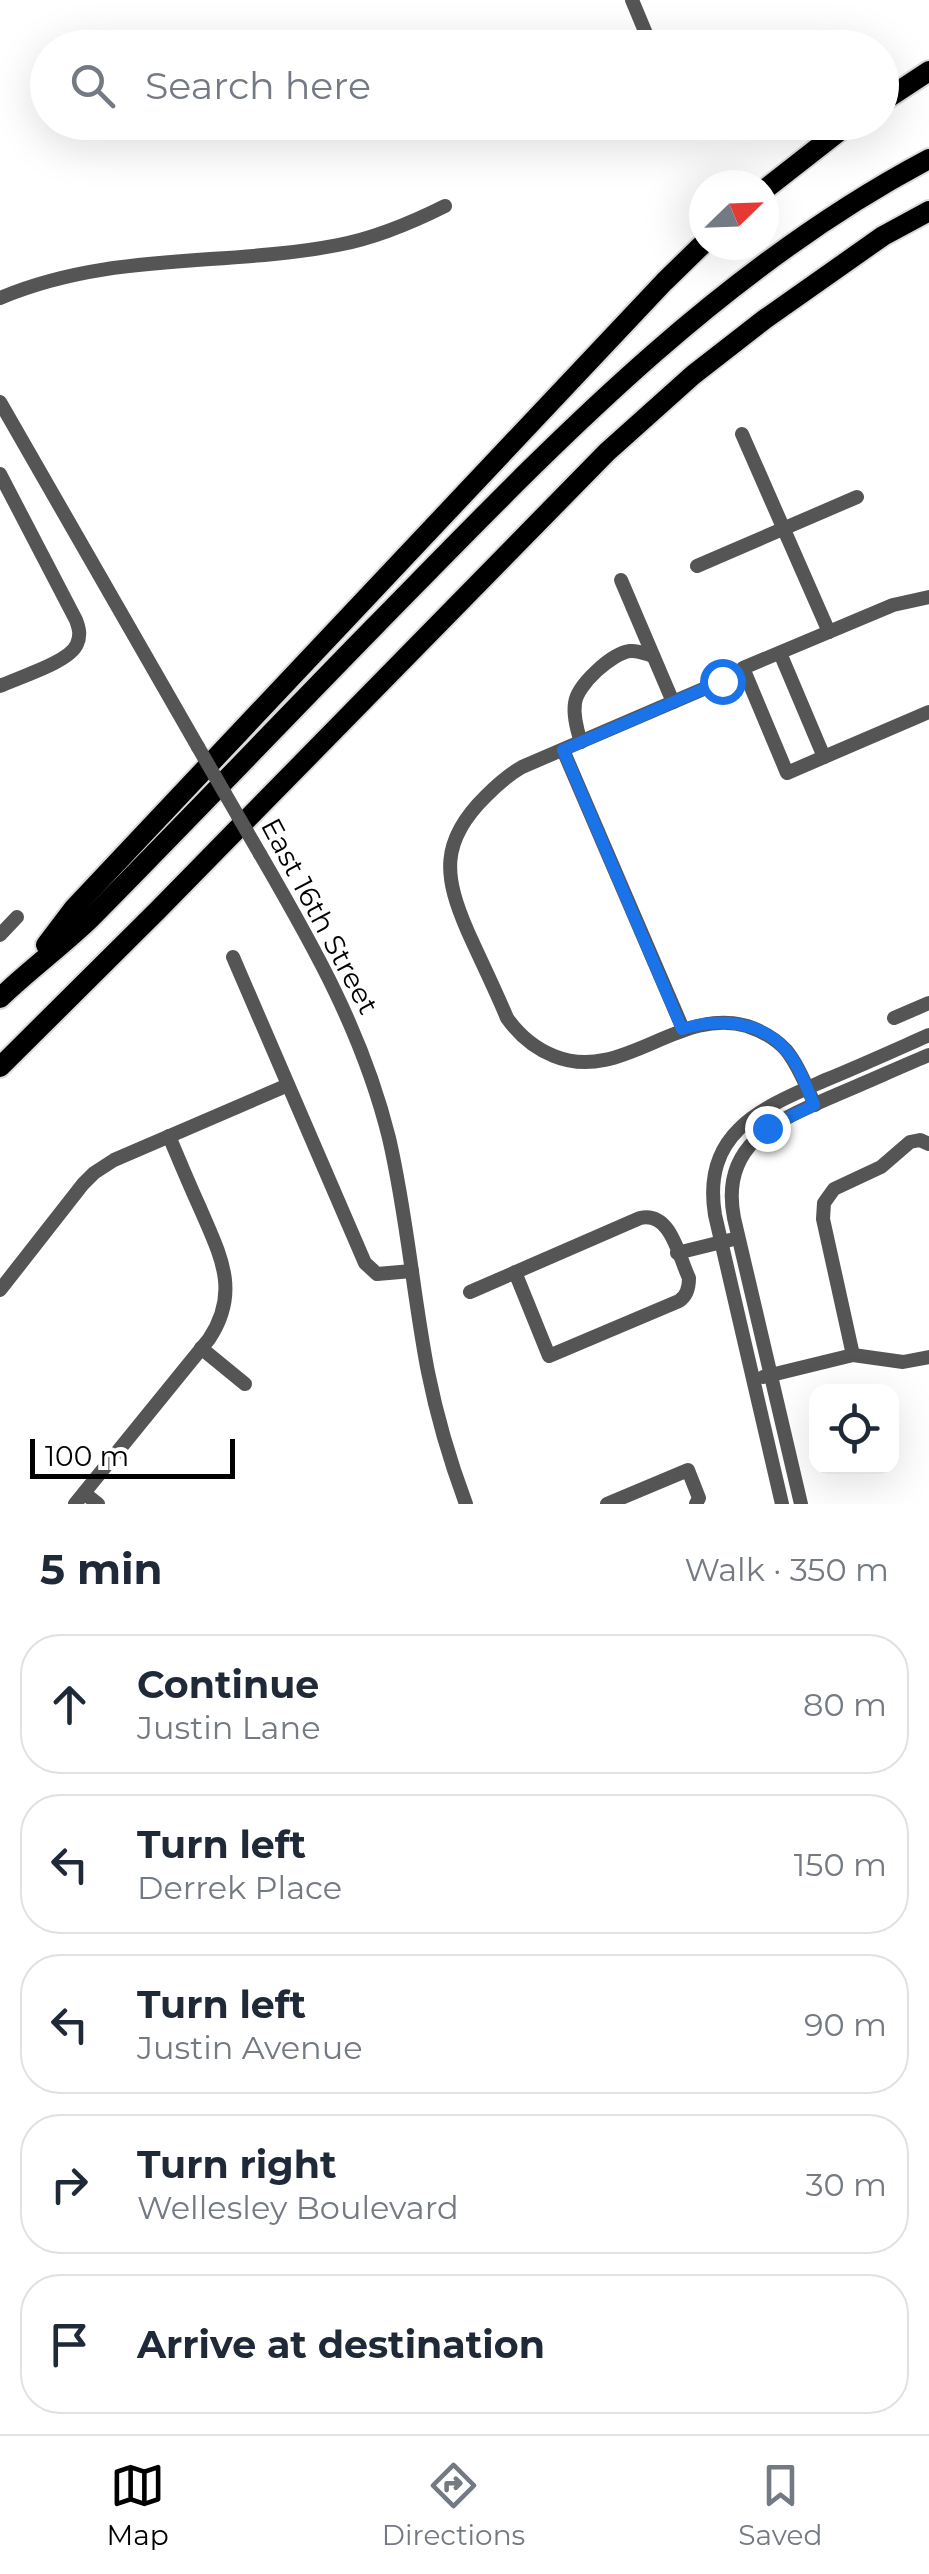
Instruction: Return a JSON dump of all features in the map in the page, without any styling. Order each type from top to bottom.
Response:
[{"type":"highway","points":[[899,91],[929,71]]},
{"type":"highway","points":[[779,178],[828,140]]},
{"type":"highway","points":[[0,998],[87,921],[481,518],[610,392],[692,320],[769,261],[832,216],[929,159]]},
{"type":"highway","points":[[0,1067],[608,452],[765,320],[883,236],[929,210]]},
{"type":"highway","points":[[830,274],[929,224]]},
{"type":"highway","points":[[22,976],[74,908],[689,258]]},
{"type":"street","points":[[632,0],[644,30]]},
{"type":"street","points":[[0,298],[49,280],[102,268],[336,246],[380,234],[446,206]]},
{"type":"street","name":"East 16th Street","points":[[0,402],[328,973],[362,1051],[389,1138],[438,1417],[466,1504]]},
{"type":"street","points":[[742,434],[829,632]]},
{"type":"street","points":[[0,474],[76,620],[79,640],[64,658],[0,686]]},
{"type":"street","points":[[698,566],[857,498]]},
{"type":"street","points":[[621,580],[673,702]]},
{"type":"street","points":[[929,596],[892,605],[743,668],[787,773],[929,712]]},
{"type":"street","points":[[582,742],[574,713],[575,698],[582,686],[621,654],[632,650],[653,656]]},
{"type":"street","points":[[780,652],[824,758]]},
{"type":"street","points":[[722,681],[510,774],[468,816],[456,837],[450,864],[452,890],[506,1018],[538,1049],[561,1059],[600,1062],[682,1029],[728,1022],[760,1031],[785,1049],[814,1105]]},
{"type":"street","points":[[563,750],[682,1029]]},
{"type":"street","points":[[0,934],[17,918]]},
{"type":"street","points":[[233,957],[365,1263],[377,1274],[412,1271]]},
{"type":"street","points":[[894,1018],[929,1003]]},
{"type":"street","points":[[782,1504],[714,1207],[721,1158],[740,1127],[762,1110],[929,1035]]},
{"type":"street","points":[[800,1504],[738,1238],[731,1198],[733,1180],[740,1159],[767,1128],[929,1055]]},
{"type":"street","points":[[0,1290],[94,1173],[114,1160],[288,1085]]},
{"type":"street","points":[[98,1504],[80,1499],[202,1348],[216,1328],[226,1291],[222,1259],[168,1136]]},
{"type":"street","points":[[853,1355],[823,1219],[825,1201],[834,1189],[881,1168],[904,1146],[924,1142]]},
{"type":"street","points":[[470,1292],[515,1272],[643,1216],[654,1216],[662,1222],[689,1278],[682,1299],[550,1356],[515,1272]]},
{"type":"street","points":[[677,1252],[738,1238]]},
{"type":"street","points":[[202,1348],[245,1384]]},
{"type":"street","points":[[752,1380],[853,1355],[903,1362],[929,1357]]},
{"type":"street","points":[[607,1504],[688,1470],[699,1498],[696,1504]]},
{"type":"route","points":[[722,681],[563,750],[682,1029],[728,1022],[760,1031],[778,1042],[796,1065],[814,1105],[767,1128]]}]
